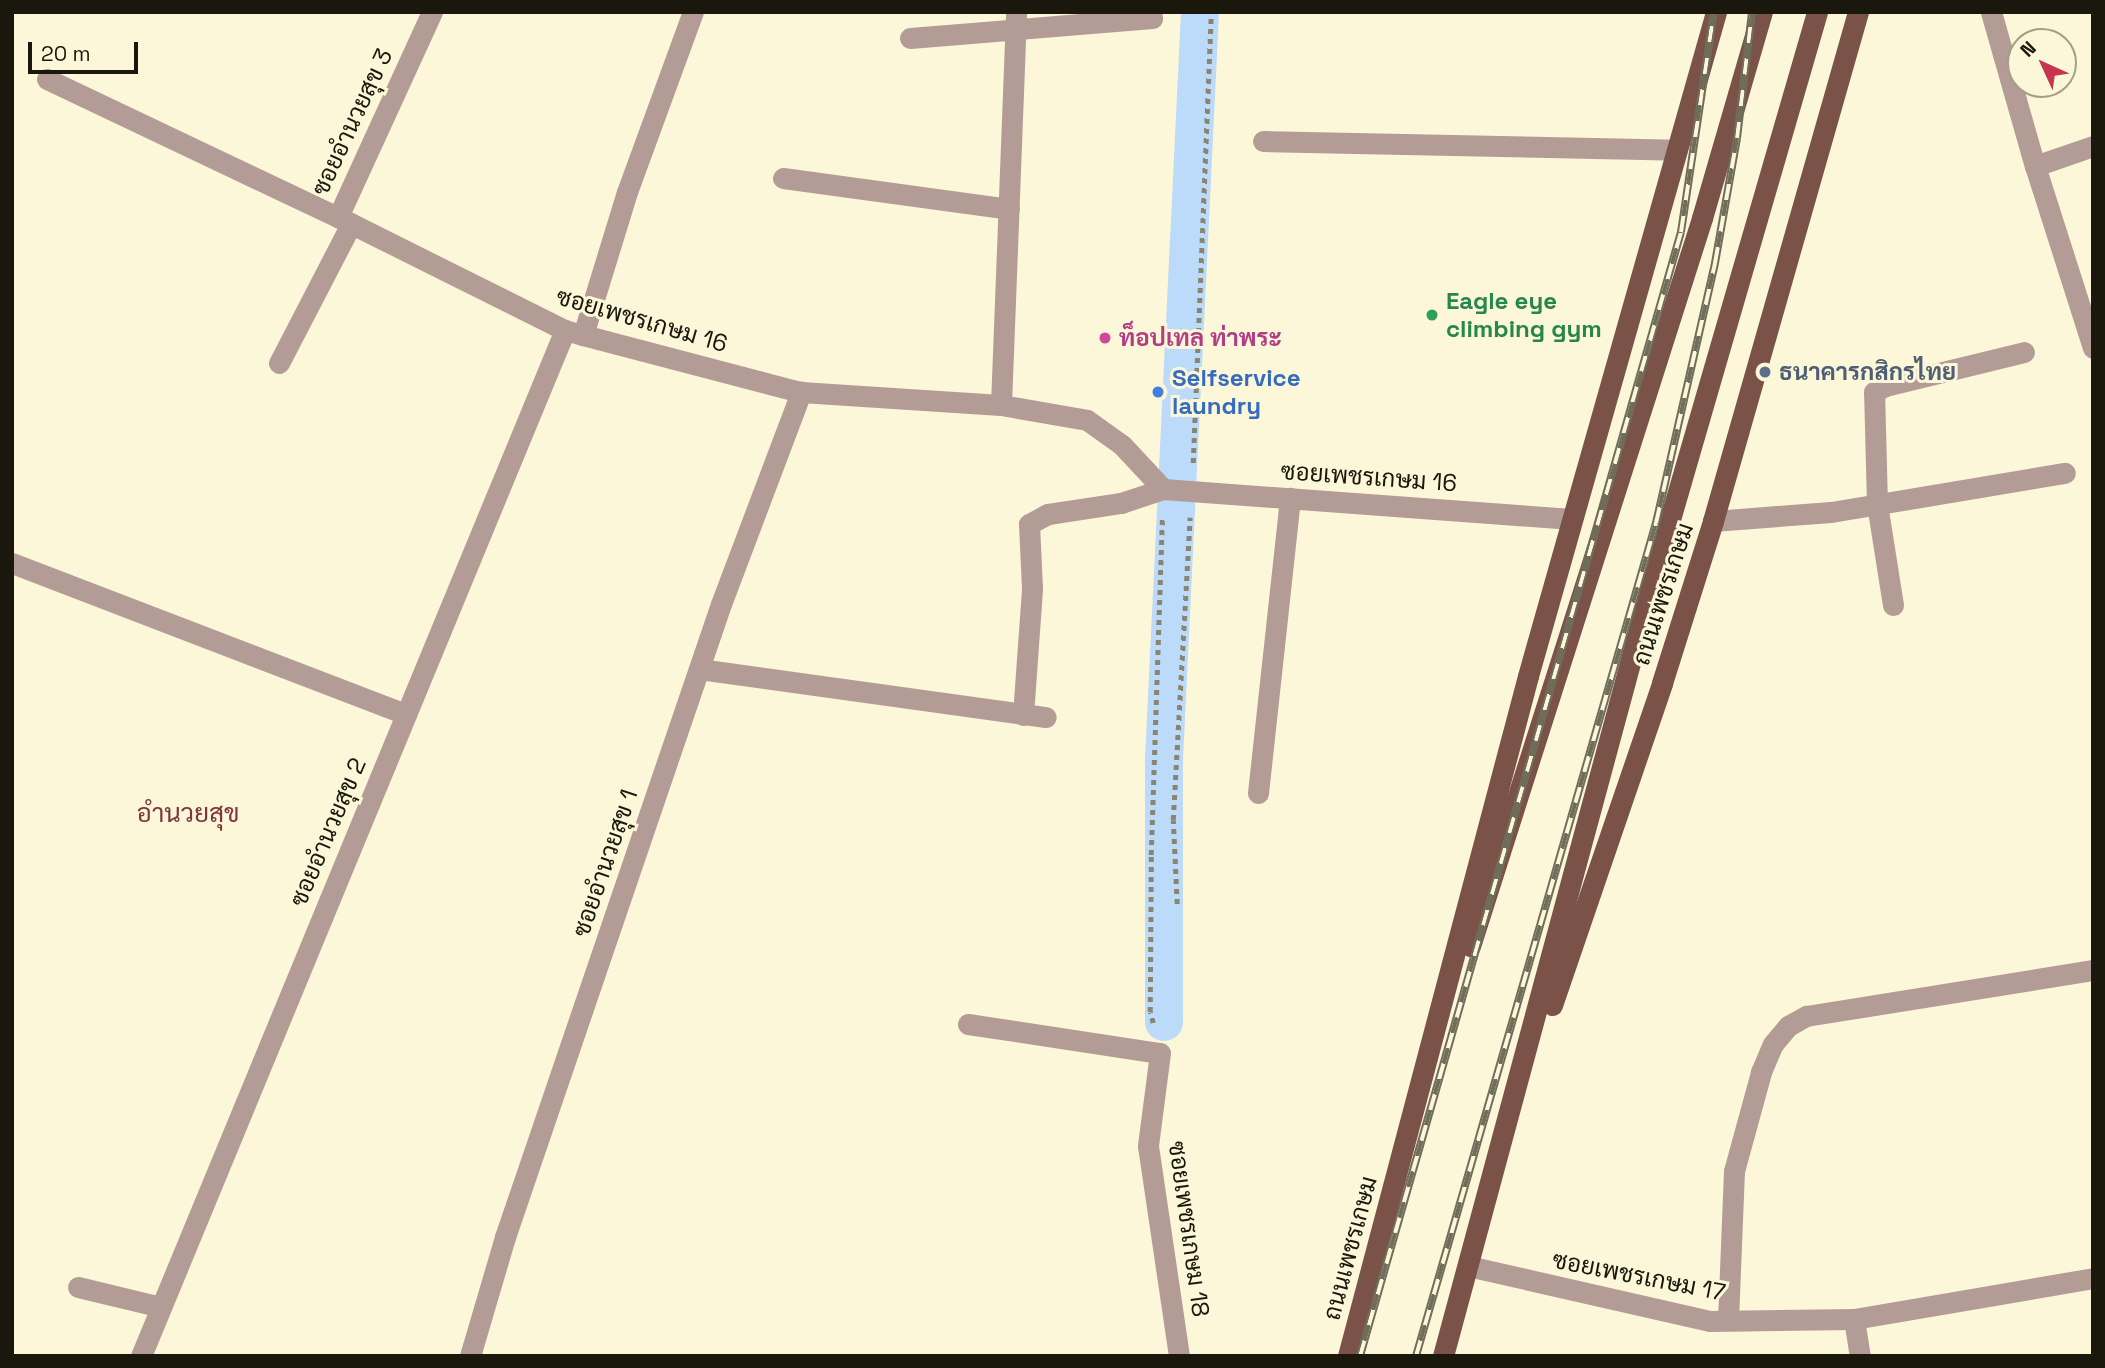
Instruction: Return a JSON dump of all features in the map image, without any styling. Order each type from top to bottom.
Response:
[{"type":"main road","name":"ถนนเพชรเกษม","points":[[1348,1356],[1572,519],[1716,12]]},
{"type":"main road","name":"ถนนเพชรเกษม","points":[[1403,1154],[1702,218],[1762,12]]},
{"type":"main road","name":"ถนนเพชรเกษม","points":[[1443,1356],[1651,585],[1817,12]]},
{"type":"main road","name":"ถนนเพชรเกษม","points":[[1491,1182],[1662,683],[1713,521],[1858,12]]},
{"type":"street","name":"ซอยอำนวยสุข 3","points":[[279,363],[344,220],[432,12]]},
{"type":"street","name":"ซอยอำนวยสุข 2","points":[[141,1356],[406,714],[574,332],[693,12]]},
{"type":"street","points":[[1991,12],[2035,166],[2093,348]]},
{"type":"street","points":[[910,38],[1015,21],[1152,18]]},
{"type":"street","points":[[1001,405],[1015,21]]},
{"type":"street","name":"ซอยเพชรเกษม 16","points":[[47,79],[574,332],[801,392],[1001,405],[1087,420],[1176,490]]},
{"type":"street","points":[[1263,141],[1677,150]]},
{"type":"street","points":[[2035,166],[2093,146]]},
{"type":"street","points":[[783,178],[1009,208]]},
{"type":"street","points":[[1894,605],[1878,504],[1874,392],[1885,386],[2024,352]]},
{"type":"street","name":"ซอยอำนวยสุข 1","points":[[470,1356],[505,1237],[699,669],[801,392]]},
{"type":"street","points":[[1713,521],[1831,512],[2065,472]]},
{"type":"street","name":"ซอยเพชรเกษม 16","points":[[1023,715],[1032,588],[1029,524],[1048,514],[1121,503],[1176,490],[1572,519]]},
{"type":"street","points":[[1258,793],[1290,498]]},
{"type":"street","points":[[12,563],[406,714]]},
{"type":"street","points":[[699,669],[1046,717]]},
{"type":"street","points":[[1728,1320],[1734,1171],[1761,1072],[1773,1044],[1788,1026],[1806,1016],[2093,970]]},
{"type":"street","points":[[968,1024],[1160,1053]]},
{"type":"street","name":"ซอยเพชรเกษม 18","points":[[1160,1053],[1148,1146],[1179,1356]]},
{"type":"street","name":"ซอยเพชรเกษม 17","points":[[1468,1266],[1710,1321],[1854,1319],[2093,1278]]},
{"type":"street","points":[[78,1287],[161,1307]]},
{"type":"street","points":[[1854,1319],[1860,1356]]},
{"type":"path","points":[[1160,1053],[1150,999],[1151,855],[1211,12]]},
{"type":"path","points":[[1176,490],[1173,820],[1177,904]]},
{"type":"waterway","points":[[1164,1022],[1164,759],[1200,12]]},
{"type":"railway","points":[[1360,1356],[1681,232],[1714,12]]},
{"type":"railway","points":[[1416,1356],[1656,523],[1715,263],[1737,138],[1752,12]]},
{"type":"place","name":"Eagle eye climbing gym","points":[[1432,315]]},
{"type":"place","name":"ท็อปเทล ท่าพระ","points":[[1105,338]]},
{"type":"place","name":"ธนาคารกสิกรไทย","points":[[1765,372]]},
{"type":"place","name":"Selfservice laundry","points":[[1158,392]]},
{"type":"district","name":"อำนวยสุข","points":[[188,814]]}]
